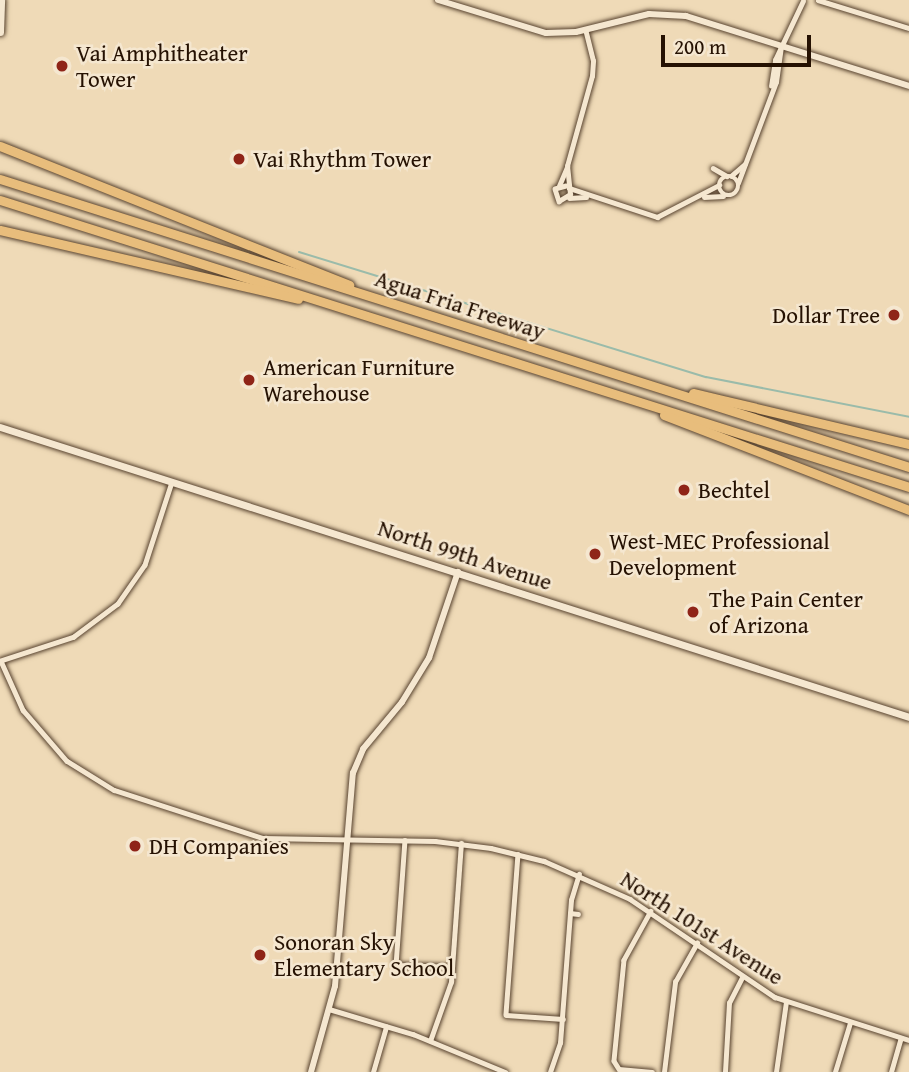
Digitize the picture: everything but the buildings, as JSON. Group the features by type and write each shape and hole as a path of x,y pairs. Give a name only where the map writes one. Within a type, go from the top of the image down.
{"highway":[{"path":"0,146 389,302"},
{"name":"Agua Fria Freeway","path":"0,180 909,467"},
{"name":"Agua Fria Freeway","path":"0,200 909,487"},
{"path":"0,230 384,321"},
{"path":"624,376 909,444"},
{"path":"618,394 909,510"}],"main road":[{"path":"0,32 1,0"},
{"name":"North 99th Avenue","path":"0,428 4,434 172,482 909,717"}],"street":[{"path":"438,0 538,31 585,30 638,15 668,14 909,86"},
{"path":"703,197 735,194 771,86 769,81 781,46 805,0"},
{"path":"818,0 909,28"},
{"path":"585,30 593,67 556,198 586,197"},
{"path":"559,186 586,197 657,217 703,197 746,164"},
{"path":"567,166 568,198"},
{"path":"726,196 713,168 738,183"},
{"path":"1,661 74,637 118,604 145,565 172,482"},
{"path":"311,1072 329,1009 338,962 350,787 359,757 429,658 458,572"},
{"name":"North 101st Avenue","path":"1,661 16,697 39,732 67,761 98,782 263,838 461,843 518,854 579,874 651,911 742,977 786,1002 909,1040"},
{"path":"405,840 396,965 452,967"},
{"path":"430,1041 448,994 461,843"},
{"path":"518,854 506,1015 563,1019"},
{"path":"550,1072 563,1019 570,913 579,874"},
{"path":"651,911 622,967 617,1068 652,1072"},
{"path":"570,913 578,914"},
{"path":"665,1071 675,982 698,943"},
{"path":"725,1072 729,1003 742,977"},
{"path":"776,1072 786,1002"},
{"path":"329,1009 430,1041 505,1072"},
{"path":"835,1072 850,1023"},
{"path":"373,1072 386,1027"},
{"path":"891,1072 901,1038"},
{"path":"481,1072 487,1065"}],"waterway":[{"path":"299,252 706,377 909,417"}],"place":[{"name":"Vai Amphitheater Tower","path":"62,66"},
{"name":"Vai Rhythm Tower","path":"239,159"},
{"name":"Dollar Tree","path":"894,315"},
{"name":"American Furniture Warehouse","path":"249,380"},
{"name":"Bechtel","path":"684,490"},
{"name":"West-MEC Professional Development","path":"595,554"},
{"name":"The Pain Center of Arizona","path":"693,612"},
{"name":"DH Companies","path":"135,846"},
{"name":"Sonoran Sky Elementary School","path":"260,955"}]}
